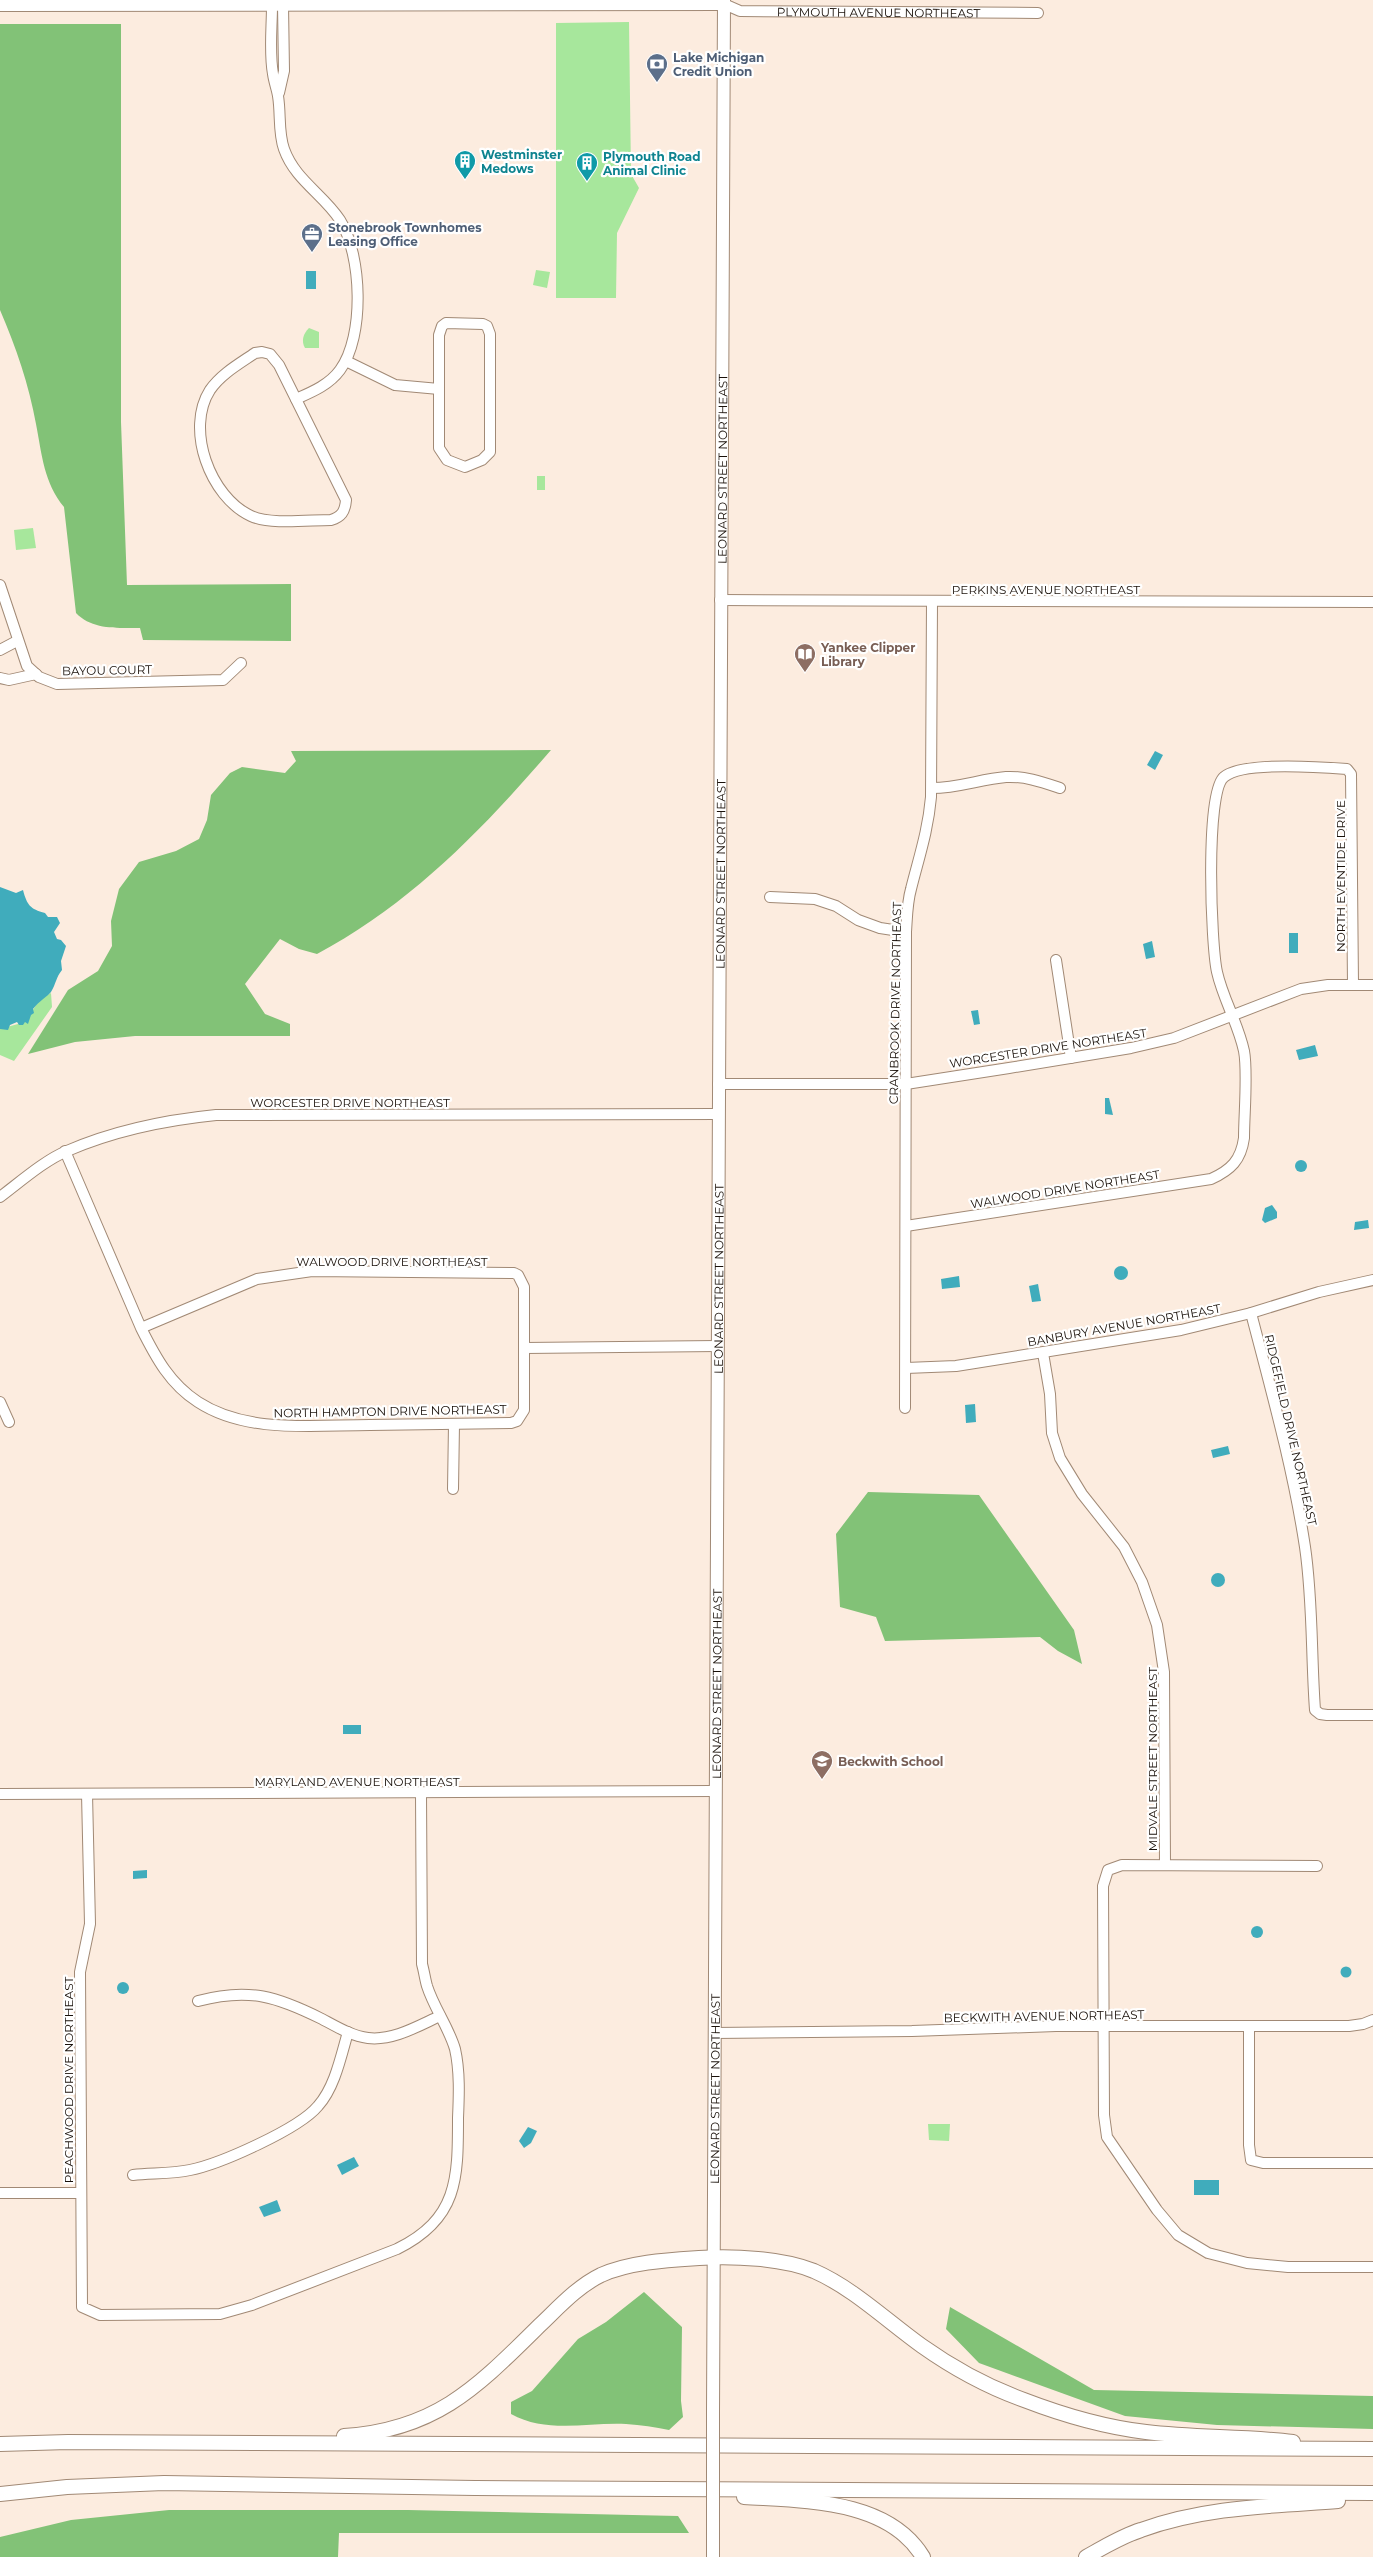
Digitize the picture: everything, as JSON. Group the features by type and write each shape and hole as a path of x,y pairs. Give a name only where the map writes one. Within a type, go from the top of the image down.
{"highway":[{"path":"236,2443 362,2434 399,2427 424,2418 475,2388 566,2301 590,2281 609,2272 636,2266 714,2258 785,2262 816,2272 846,2290 949,2364 1003,2392 1066,2415 1145,2432 1290,2441 1342,2449"},
{"path":"0,2436 68,2442"},
{"path":"0,2444 68,2442 1373,2449"},
{"path":"0,2494 83,2486 164,2483 1373,2493"},
{"path":"641,2488 843,2506 876,2515 888,2522 903,2533 923,2557"},
{"path":"1086,2557 1140,2530 1173,2520 1223,2510 1373,2498"}],"main road":[{"name":"PLYMOUTH AVENUE NORTHEAST","path":"0,5 278,6 724,2"},
{"name":"LEONARD STREET NORTHEAST","path":"713,2557 724,2"}],"street":[{"name":"PLYMOUTH AVENUE NORTHEAST","path":"724,2 740,11 1038,13"},
{"path":"278,6 272,73 278,96 280,128 288,158 296,174 332,209 341,222 353,250 358,281 353,336 346,361 326,384 296,399"},
{"path":"452,322 478,323 487,326 490,334 490,448 486,458 465,467 443,457 439,448 439,390 439,335 442,326 452,322"},
{"path":"255,353 270,354 276,358 296,399 346,500 343,513 331,520 280,520 252,516 234,506 217,483 205,458 201,417 209,391 226,373 255,353"},
{"path":"346,361 395,385 439,390"},
{"path":"0,585 17,641 27,666 36,674"},
{"name":"PERKINS AVENUE NORTHEAST","path":"720,600 1373,602"},
{"name":"CRANBROOK DRIVE NORTHEAST","path":"905,1408 906,932 911,888 929,821 932,788 932,601"},
{"path":"0,650 17,641"},
{"name":"BAYOU COURT","path":"36,674 57,684 223,680 241,663"},
{"path":"0,678 9,680 36,674"},
{"name":"NORTH EVENTIDE DRIVE","path":"1232,1016 1216,970 1212,926 1212,821 1214,802 1222,778 1234,770 1253,767 1347,769 1353,780 1353,985"},
{"path":"932,788 963,786 1010,777 1026,778 1060,788"},
{"path":"770,897 817,900 836,906 858,920 880,928 906,932"},
{"path":"1056,960 1071,1058"},
{"name":"WORCESTER DRIVE NORTHEAST","path":"718,1084 906,1084 1150,1044 1185,1034 1301,989 1320,986 1373,985"},
{"name":"WALWOOD DRIVE NORTHEAST","path":"906,1226 1211,1179 1226,1172 1240,1155 1244,1138 1244,1053 1237,1026 1232,1016"},
{"name":"WORCESTER DRIVE NORTHEAST","path":"0,1197 66,1151 140,1128 184,1118 216,1115 718,1114"},
{"name":"NORTH HAMPTON DRIVE NORTHEAST","path":"66,1151 141,1328 162,1369 174,1384 211,1410 240,1419 278,1425 454,1424 517,1421 524,1410 525,1348"},
{"name":"WALWOOD DRIVE NORTHEAST","path":"141,1328 250,1281 277,1275 312,1271 514,1273 518,1275 524,1287 525,1348"},
{"name":"BANBURY AVENUE NORTHEAST","path":"906,1368 956,1366 1181,1330 1251,1313 1319,1292 1373,1280"},
{"name":"RIDGEFIELD DRIVE NORTHEAST","path":"1251,1313 1291,1472 1305,1546 1312,1618 1315,1710 1320,1714 1373,1715"},
{"path":"525,1348 718,1346"},
{"name":"MIDVALE STREET NORTHEAST","path":"1043,1352 1050,1394 1052,1433 1060,1458 1082,1494 1124,1546 1142,1582 1157,1625 1164,1672 1166,1865"},
{"path":"0,1402 8,1422"},
{"path":"453,1489 454,1424"},
{"name":"MARYLAND AVENUE NORTHEAST","path":"0,1794 421,1794 715,1791"},
{"name":"PEACHWOOD DRIVE NORTHEAST","path":"87,1794 90,1924 80,1972 82,2307 100,2315 220,2314 252,2305 419,2238 437,2221 449,2199 457,2173 457,2068 455,2049 440,2016"},
{"path":"198,2001 241,1995 267,1996 288,2002 348,2032 368,2038 386,2038 440,2016 427,1987 422,1964 421,1794"},
{"path":"1318,1866 1166,1865 1122,1866 1108,1870 1103,1886 1104,2115 1107,2137 1157,2210 1178,2236 1208,2253 1247,2264 1288,2267 1373,2267"},
{"name":"BECKWITH AVENUE NORTHEAST","path":"714,2033 912,2032 1104,2026 1349,2026 1364,2024 1373,2020"},
{"path":"1249,2027 1249,2144 1251,2160 1263,2163 1373,2163"},
{"path":"133,2175 191,2170 295,2126 319,2106 333,2079 348,2032"},
{"path":"0,2193 81,2193"}],"green space":[{"path":"629,22 631,174 639,188 617,233 616,298 556,298 556,23"},
{"path":"0,24 121,24 121,422 127,585 291,584 291,641 143,640 140,628 114,628 97,625 82,619 76,613 64,507 57,498 48,478 26,381 17,352 0,310"},
{"path":"536,270 550,272 547,288 533,285"},
{"path":"309,328 319,332 319,348 305,348 303,338"},
{"path":"537,476 545,476 545,490 537,490"},
{"path":"33,528 36,548 16,550 14,530"},
{"path":"551,750 499,809 471,837 414,889 384,912 317,954 299,949 280,939 245,984 265,1014 290,1024 290,1036 135,1036 75,1042 28,1054 68,990 98,971 112,946 111,921 119,889 139,862 176,851 199,839 207,820 211,795 230,773 242,767 285,773 296,761 291,751"},
{"path":"51,993 52,1007 14,1061 0,1055 0,1029 25,1022 40,999"},
{"path":"868,1492 979,1495 1074,1630 1082,1664 1058,1651 1040,1637 885,1641 876,1617 840,1607 836,1534"},
{"path":"928,2124 950,2124 949,2141 929,2140"},
{"path":"644,2292 682,2327 681,2401 683,2417 669,2430 626,2424 568,2426 539,2424 511,2414 511,2402 532,2391 578,2339 606,2322"},
{"path":"950,2307 1094,2390 1373,2396 1373,2429 1217,2425 1125,2416 979,2363 946,2329"},
{"path":"169,2510 408,2510 678,2516 689,2533 339,2533 338,2557 0,2557 0,2537 71,2520"}],"water":[{"path":"306,271 316,271 316,289 306,289"},
{"path":"1155,751 1163,755 1155,770 1147,765"},
{"path":"0,887 16,893 23,890 28,903 33,908 45,913 48,917 57,917 60,923 54,932 57,939 61,940 66,946 61,961 62,970 51,992 33,1009 34,1013 31,1015 28,1024 25,1022 23,1025 19,1025 17,1022 10,1025 8,1030 0,1029"},
{"path":"1289,933 1298,933 1298,953 1289,953"},
{"path":"1152,941 1155,957 1146,959 1143,944"},
{"path":"978,1010 980,1024 974,1025 971,1011"},
{"path":"1315,1045 1318,1056 1299,1060 1296,1050"},
{"path":"1105,1098 1109,1098 1113,1115 1105,1114"},
{"path":"1299,1160 1303,1160 1307,1166 1303,1172 1299,1172 1295,1168 1295,1164"},
{"path":"1272,1205 1277,1212 1277,1218 1265,1223 1262,1220 1265,1208"},
{"path":"1368,1220 1369,1228 1354,1230 1355,1222"},
{"path":"1121,1266 1126,1268 1128,1273 1126,1278 1121,1280 1116,1278 1114,1273 1116,1268"},
{"path":"959,1276 960,1287 942,1289 941,1279"},
{"path":"1038,1284 1041,1301 1032,1302 1029,1286"},
{"path":"975,1404 976,1422 966,1423 965,1405"},
{"path":"1228,1446 1230,1454 1213,1458 1211,1450"},
{"path":"1218,1573 1223,1575 1225,1580 1223,1585 1218,1587 1213,1585 1211,1580 1213,1575"},
{"path":"343,1725 361,1725 361,1734 343,1734"},
{"path":"147,1870 147,1878 133,1879 133,1871"},
{"path":"1255,1926 1259,1926 1263,1932 1259,1938 1255,1938 1251,1934 1251,1930"},
{"path":"1346,1966 1352,1972 1346,1978 1340,1972"},
{"path":"123,1982 129,1988 123,1994 117,1988"},
{"path":"528,2127 537,2131 531,2143 524,2148 519,2141"},
{"path":"354,2157 359,2166 342,2175 337,2165"},
{"path":"1194,2180 1219,2180 1219,2195 1194,2195"},
{"path":"277,2200 281,2211 264,2217 259,2207"}],"place":[{"name":"Lake Michigan Credit Union","path":"657,83"},
{"name":"Westminster Medows","path":"465,180"},
{"name":"Plymouth Road Animal Clinic","path":"587,182"},
{"name":"Stonebrook Townhomes Leasing Office","path":"312,253"},
{"name":"Yankee Clipper Library","path":"805,673"},
{"name":"Beckwith School","path":"822,1780"}]}
